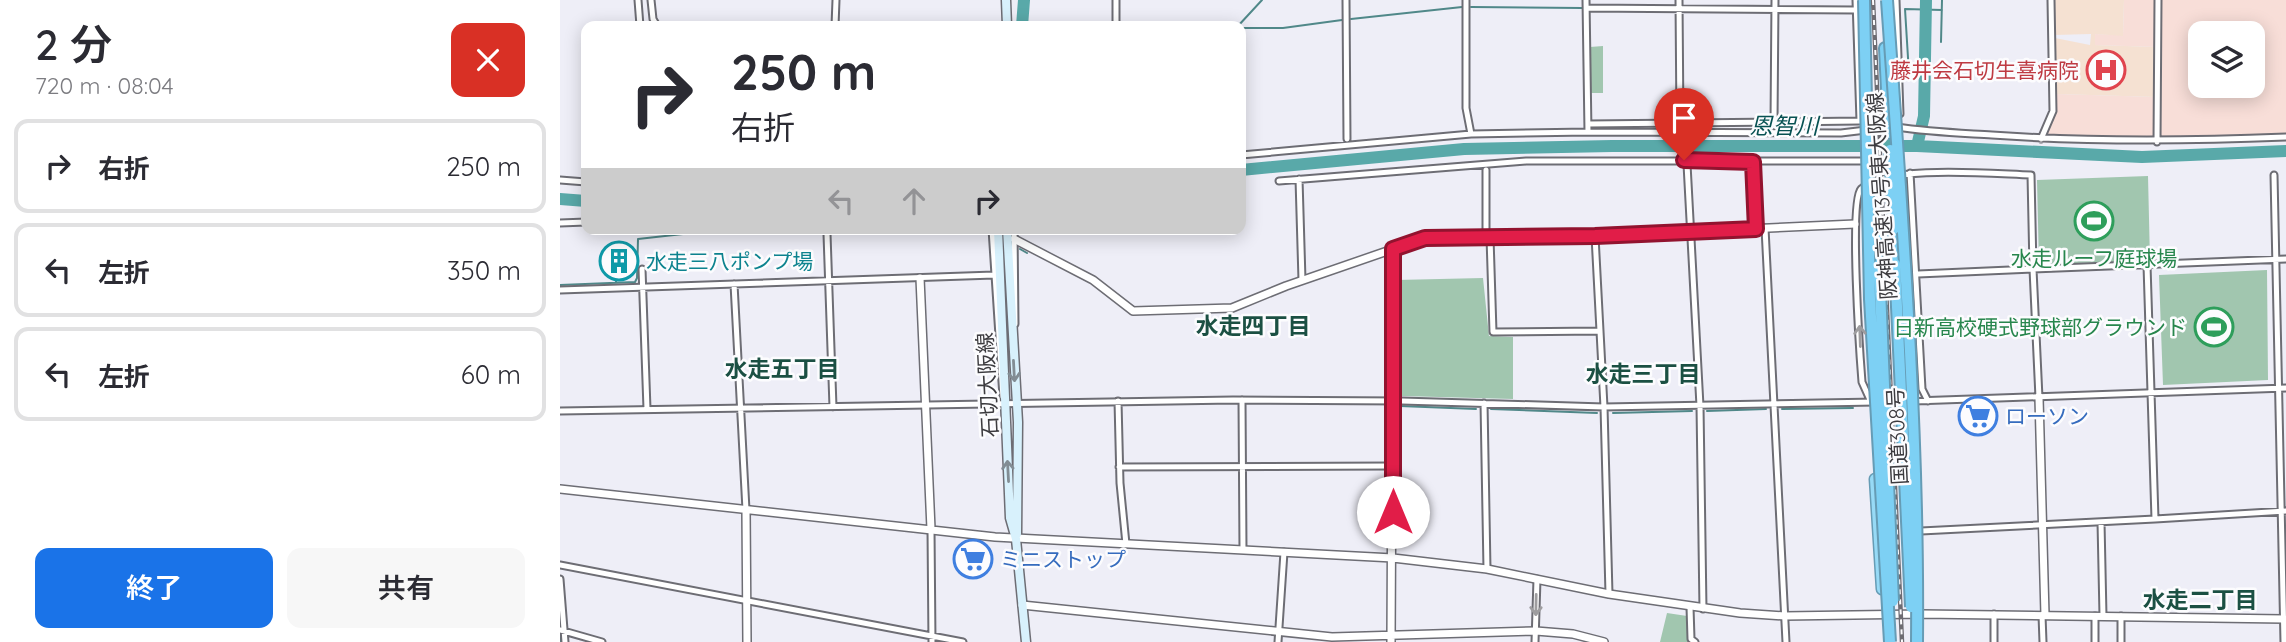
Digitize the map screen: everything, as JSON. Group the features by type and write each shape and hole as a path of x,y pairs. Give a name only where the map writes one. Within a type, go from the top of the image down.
{"highway":[{"path":"1864,0 1866,132"},
{"name":"阪神高速13号東大阪線","path":"1864,0 1870,299 1891,642"},
{"path":"1890,1 1899,229 1895,264 1917,642"},
{"name":"阪神高速13号東大阪線","path":"1890,1 1907,297 1916,521 1917,642"},
{"path":"1866,147 1873,164 1871,230 1879,265 1891,642"},
{"name":"国道308号","path":"1899,229 1917,379 1914,401 1921,531 1922,614 1917,642"},
{"name":"国道308号","path":"1871,230 1871,402 1885,615 1891,642"}],"main road":[{"path":"1006,0 1007,21"},
{"name":"石切大阪線","path":"998,235 1010,518 1016,538 1026,642"},
{"name":"石切大阪線","path":"1007,235 1020,517 1016,538"}],"street":[{"path":"638,0 639,21"},
{"path":"651,0 654,21"},
{"path":"835,21 836,0"},
{"path":"1116,0 1116,21"},
{"path":"1346,0 1347,139"},
{"path":"1466,0 1466,108 1471,134"},
{"path":"1586,0 1588,132"},
{"path":"1679,0 1680,124"},
{"path":"1774,122 1775,0"},
{"path":"1588,124 1860,121 1856,0"},
{"path":"2040,139 2053,111 2051,0"},
{"path":"2157,142 2158,0"},
{"path":"1890,1 1900,114"},
{"path":"1586,8 1856,10"},
{"path":"1894,131 2157,142 2286,137"},
{"path":"1246,155 1471,134 1866,132"},
{"path":"1279,181 1527,161 1867,161"},
{"path":"1753,162 1756,229"},
{"path":"1687,164 1700,406 1703,609"},
{"path":"1486,170 1493,332 1600,331"},
{"path":"1910,173 1917,274 1917,379 1928,401"},
{"path":"1871,402 1861,377 1855,224 1856,197 1862,188 1910,173 2031,175 2043,525 2043,642"},
{"path":"2274,175 2284,511 2284,642"},
{"path":"1299,179 1302,280"},
{"path":"560,180 581,182"},
{"path":"560,223 581,222"},
{"path":"1014,239 1093,281 1131,311 1232,308 1302,280 1425,238 1595,236 1855,224"},
{"path":"1765,228 1786,642"},
{"path":"827,235 833,407"},
{"path":"992,235 1000,390 1005,403"},
{"path":"1012,345 1017,316 1014,235"},
{"path":"1595,236 1604,407 1609,594"},
{"path":"1391,638 1393,249"},
{"path":"1917,274 2286,260"},
{"path":"2147,265 2155,519"},
{"path":"642,269 647,409"},
{"path":"560,290 994,275"},
{"path":"920,278 927,404 932,639"},
{"path":"734,284 746,510 747,642"},
{"path":"560,411 1242,400 1604,407 1700,406 2039,398 2286,388"},
{"path":"1242,400 1243,549"},
{"path":"1118,401 1119,467 1126,544"},
{"path":"1484,403 1487,569"},
{"path":"1119,467 1392,466"},
{"path":"560,489 1016,538 1393,558 1487,569 1609,594 1703,609 1785,616 1994,614 2285,619"},
{"path":"1921,531 2284,511"},
{"path":"2095,642 2099,616 2101,522"},
{"path":"1278,642 1284,552"},
{"path":"560,565 746,599 932,639 963,642"},
{"path":"560,579 562,631 565,642"},
{"path":"1535,642 1537,579"},
{"path":"1022,605 1332,637 1391,638 1536,631 1573,634 1604,642"},
{"path":"1690,607 1691,639 1695,642"},
{"path":"1994,614 1994,642"},
{"path":"2120,616 2120,642"},
{"path":"562,631 602,642"}],"shaded area":[{"name":"藤井会石切生喜病院","path":"2054,0 2124,0 2123,36 2095,34 2095,45 2156,47 2156,97 2057,94 2055,38 2090,45 2091,34 2054,35"},
{"path":"2124,0 2156,0 2156,47 2095,45 2094,34 2123,35"},
{"path":"2159,0 2286,0 2286,137 2041,139 2057,94 2156,97"}],"green space":[{"path":"1603,46 1603,93 1590,93 1590,47"},
{"name":"水走ルーフ庭球場","path":"2148,176 2150,261 2039,264 2037,180"},
{"name":"日新高校硬式野球部グラウンド","path":"2267,270 2268,380 2163,385 2159,275"},
{"path":"1483,278 1489,336 1513,337 1513,399 1402,396 1397,391 1396,280"},
{"path":"1667,613 1687,616 1689,642 1660,642"}],"waterway":[{"path":"1022,21 1024,0"},
{"path":"1243,21 1262,0"},
{"path":"1917,146 1924,116 1926,0"},
{"path":"1941,42 1942,0"},
{"path":"1351,19 1462,7"},
{"path":"1471,7 1582,8"},
{"path":"1909,74 1905,9 1942,10"},
{"path":"1246,28 1283,28 1342,20"},
{"name":"恩智川","path":"1246,170 1464,149 1612,146 1917,146 2142,157 2286,151"},
{"name":"恩智川","path":"560,199 581,201"},
{"path":"560,285 635,282 638,239 674,235"},
{"path":"1020,249 1027,253"},
{"path":"616,282 618,254"},
{"path":"1400,406 1476,409"},
{"path":"1782,409 1853,408"},
{"path":"1491,409 1597,413"},
{"path":"1707,411 1766,409"},
{"path":"1613,413 1692,411"},
{"path":"560,637 560,642"}],"tunnel":[{"path":"1864,115 1889,114"}],"railway":[{"path":"1873,0 1902,642"}],"place":[{"name":"藤井会石切生喜病院","path":"2106,70"},
{"name":"水走ルーフ庭球場","path":"2094,221"},
{"name":"水走三八ポンプ場","path":"619,261"},
{"name":"日新高校硬式野球部グラウンド","path":"2214,327"},
{"name":"ローソン","path":"1978,416"},
{"name":"ミニストップ","path":"973,559"}],"district":[{"name":"水走四丁目","path":"1253,325"},
{"name":"水走五丁目","path":"782,368"},
{"name":"水走三丁目","path":"1643,373"},
{"name":"水走二丁目","path":"2200,599"}],"route":[{"path":"1393,512 1393,249 1425,238 1595,236 1756,229 1753,162 1684,160"}]}
